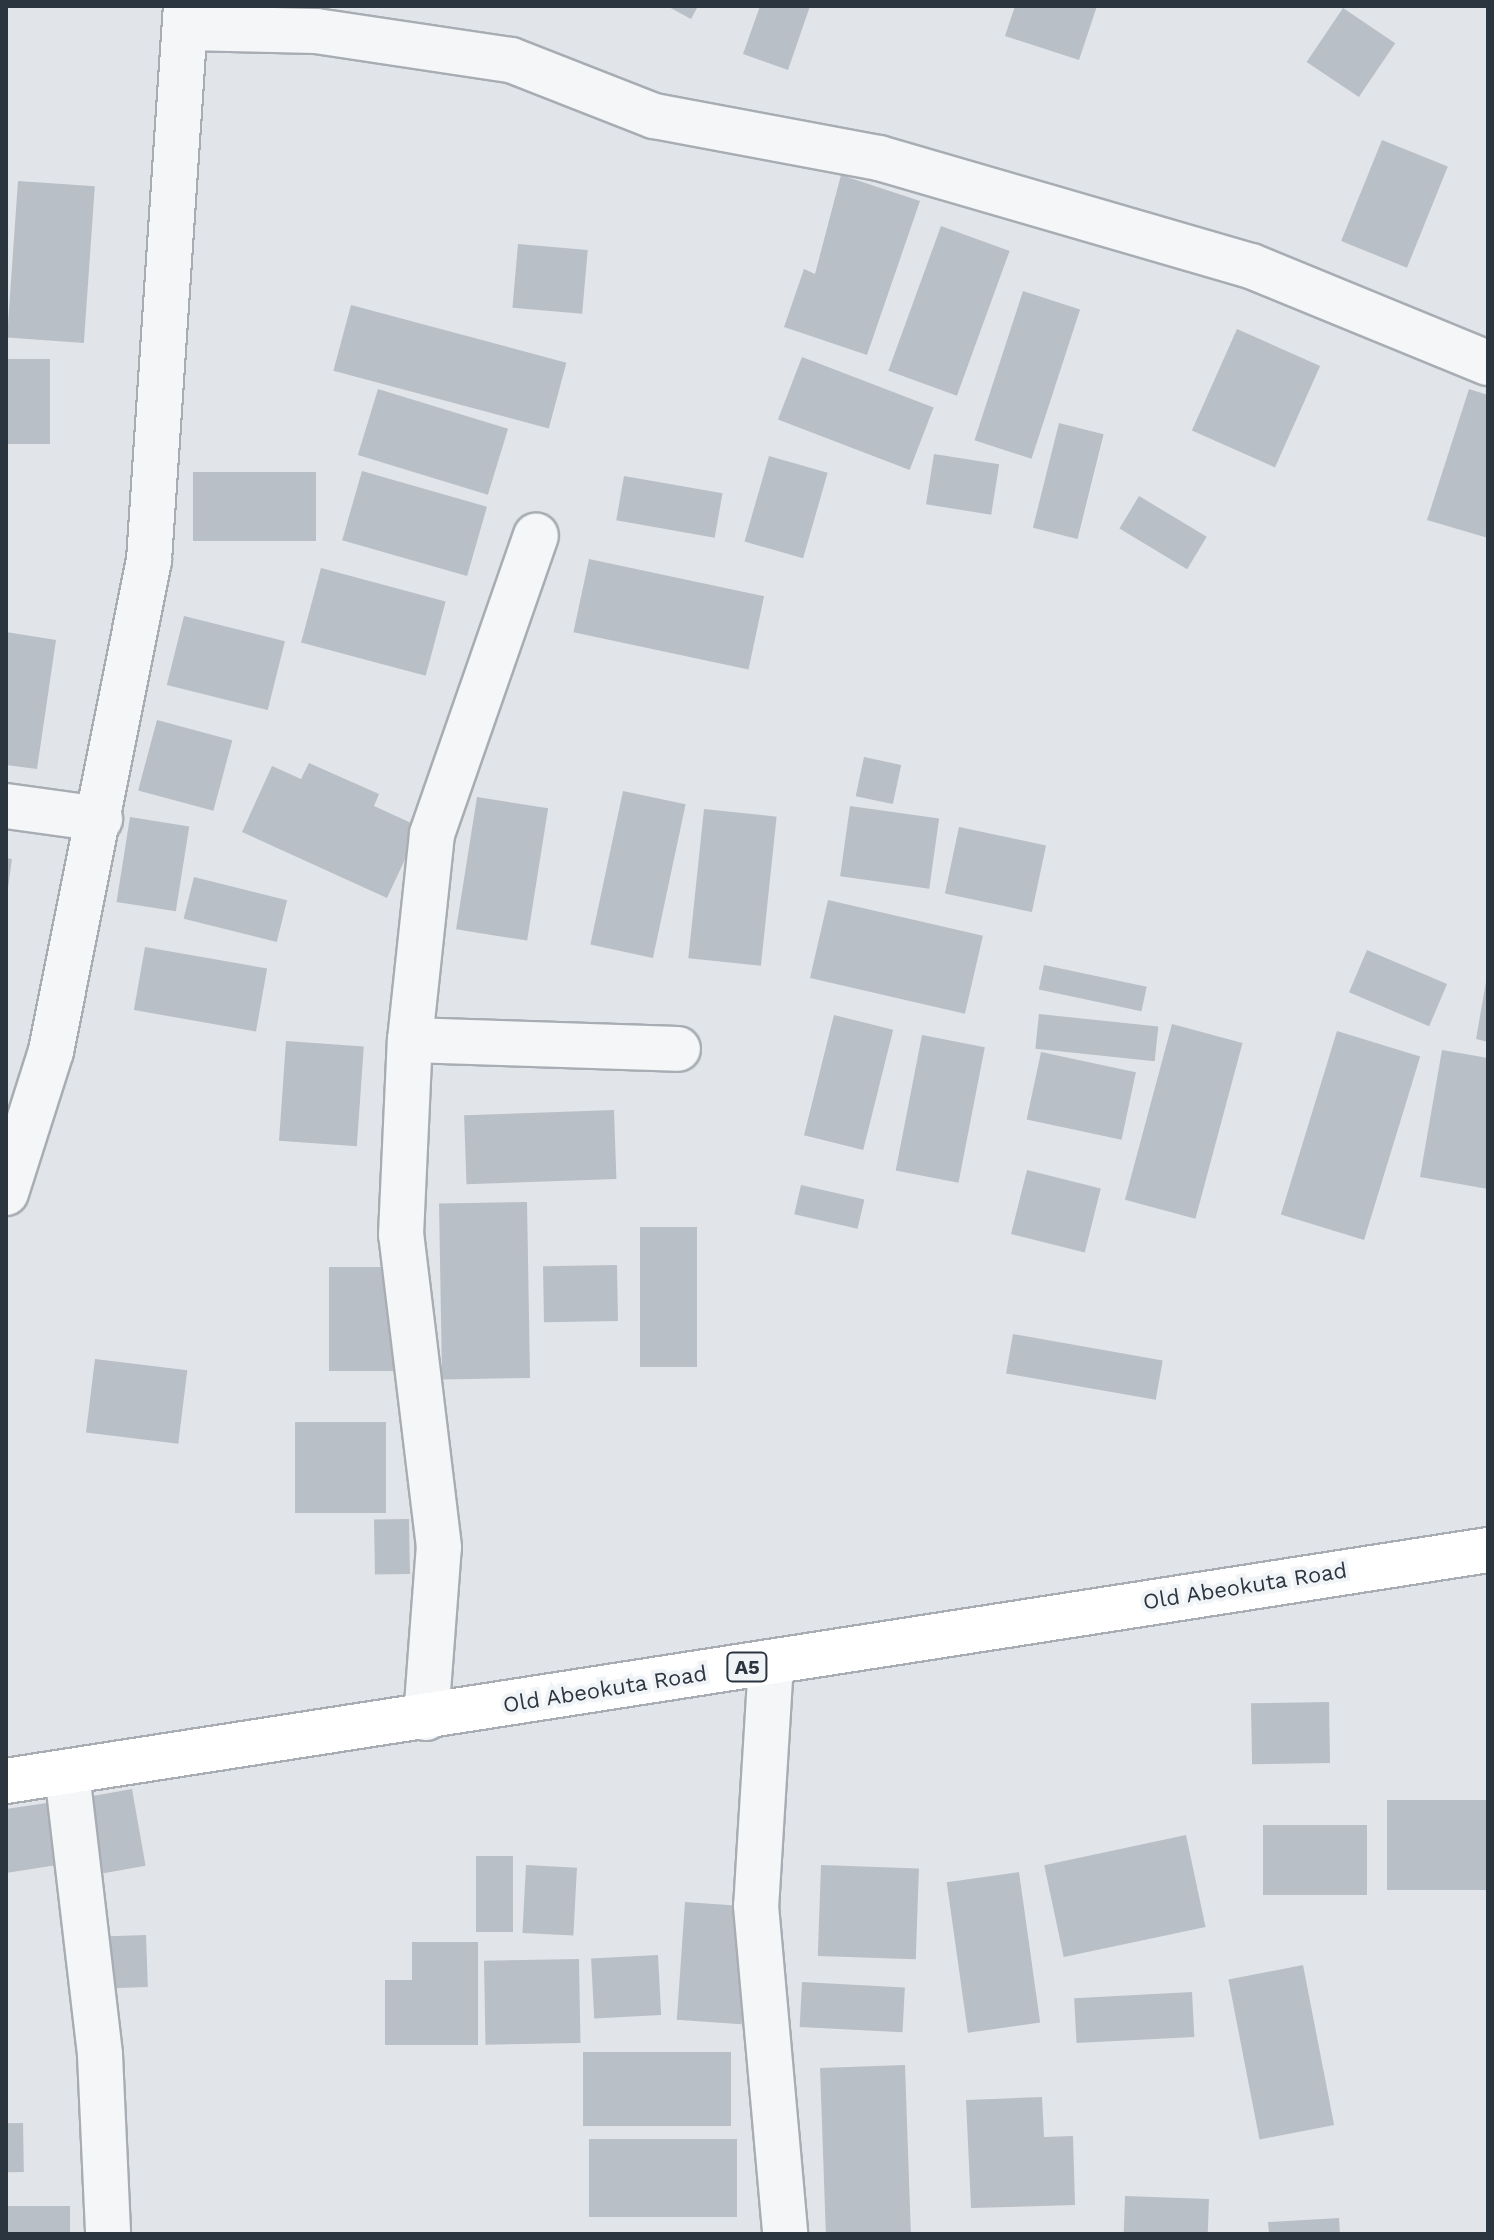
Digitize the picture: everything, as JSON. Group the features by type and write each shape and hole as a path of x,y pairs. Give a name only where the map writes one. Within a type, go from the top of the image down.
{"highway":[{"name":"Old Abeokuta Road","path":"6,1781 426,1718 1488,1550"}],"street":[{"path":"6,1193 51,1051 100,819 149,560 187,17 316,31 511,60 654,116 879,158 1251,266 1488,363"},
{"path":"426,1718 439,1547 401,1235 410,1040 432,834 536,536"},
{"path":"6,806 100,819"},
{"path":"410,1040 678,1049"},
{"path":"771,1663 756,1906 785,2234"},
{"path":"67,1773 100,2055 108,2234"}],"building":[{"path":"667,6 698,6 691,19"},
{"path":"760,6 810,6 788,70 743,54"},
{"path":"1015,6 1097,6 1079,60 1005,36"},
{"path":"1343,8 1395,43 1359,97 1307,62"},
{"path":"1382,140 1448,167 1407,268 1341,241"},
{"path":"841,175 920,201 867,355 784,327 804,269 815,274"},
{"path":"18,181 95,186 84,343 7,338"},
{"path":"941,226 1010,251 957,396 888,371"},
{"path":"518,244 588,250 582,314 512,308"},
{"path":"1023,291 1080,310 1032,459 974,440"},
{"path":"351,305 566,363 549,428 333,371"},
{"path":"1237,329 1320,366 1275,467 1192,430"},
{"path":"802,357 934,408 910,470 778,420"},
{"path":"6,359 50,359 50,444 6,444"},
{"path":"378,389 508,429 488,495 358,455"},
{"path":"1469,389 1488,395 1488,538 1427,520"},
{"path":"1059,423 1104,434 1078,539 1033,528"},
{"path":"934,454 999,464 991,515 926,504"},
{"path":"769,456 828,473 803,558 744,542"},
{"path":"362,471 487,507 467,576 342,540"},
{"path":"193,472 316,472 316,541 193,541"},
{"path":"624,476 722,493 715,538 616,520"},
{"path":"1139,496 1207,537 1187,569 1119,529"},
{"path":"589,559 764,596 748,670 573,632"},
{"path":"321,568 446,601 426,676 301,642"},
{"path":"184,616 285,641 268,710 167,685"},
{"path":"6,632 56,640 37,769 6,765"},
{"path":"157,720 232,740 213,811 138,791"},
{"path":"864,757 901,765 893,804 856,796"},
{"path":"309,763 379,794 374,806 420,827 387,898 242,832 272,766 301,779"},
{"path":"623,791 686,804 653,958 590,945"},
{"path":"477,797 548,808 527,941 456,929"},
{"path":"850,806 939,819 929,889 840,876"},
{"path":"704,809 777,817 761,966 688,958"},
{"path":"130,817 189,826 176,911 117,902"},
{"path":"959,827 1046,846 1032,912 945,894"},
{"path":"6,858 12,859 8,888 6,888"},
{"path":"194,877 287,900 277,942 184,919"},
{"path":"828,900 983,936 965,1014 810,978"},
{"path":"145,947 267,969 256,1032 134,1010"},
{"path":"1367,950 1447,984 1429,1026 1349,992"},
{"path":"1044,965 1147,987 1142,1011 1039,989"},
{"path":"1488,982 1488,1042 1476,1039"},
{"path":"1039,1014 1158,1027 1155,1061 1035,1049"},
{"path":"834,1015 893,1030 863,1150 804,1135"},
{"path":"1172,1024 1243,1043 1195,1219 1125,1200"},
{"path":"1337,1031 1420,1056 1364,1240 1281,1215"},
{"path":"922,1035 985,1047 958,1183 896,1170"},
{"path":"286,1041 364,1046 357,1146 279,1141"},
{"path":"1442,1050 1488,1058 1488,1189 1420,1177"},
{"path":"1041,1052 1136,1072 1122,1140 1027,1119"},
{"path":"614,1110 616,1179 466,1184 464,1115"},
{"path":"1027,1170 1101,1188 1085,1252 1011,1234"},
{"path":"801,1185 864,1200 858,1229 794,1214"},
{"path":"527,1202 530,1378 442,1380 439,1204"},
{"path":"640,1227 697,1227 697,1367 640,1367"},
{"path":"617,1265 618,1321 544,1322 543,1266"},
{"path":"329,1267 399,1267 399,1371 329,1371"},
{"path":"1013,1334 1163,1360 1156,1400 1006,1373"},
{"path":"95,1359 187,1370 178,1444 86,1432"},
{"path":"295,1422 386,1422 386,1513 295,1513"},
{"path":"409,1519 410,1574 375,1575 374,1520"},
{"path":"1329,1702 1330,1763 1252,1764 1251,1703"},
{"path":"132,1789 146,1866 96,1874 83,1798"},
{"path":"67,1800 76,1862 6,1873 6,1809"},
{"path":"1387,1800 1488,1800 1488,1890 1387,1890"},
{"path":"1263,1825 1367,1825 1367,1895 1263,1895"},
{"path":"1186,1835 1206,1927 1064,1957 1044,1865"},
{"path":"476,1856 513,1856 513,1932 476,1932"},
{"path":"526,1865 577,1868 573,1936 522,1933"},
{"path":"821,1865 919,1868 916,1959 818,1956"},
{"path":"1019,1872 1040,2023 968,2033 947,1882"},
{"path":"685,1902 750,1907 742,2024 677,2020"},
{"path":"146,1935 148,1987 111,1988 109,1936"},
{"path":"412,1942 478,1942 478,2045 385,2045 385,1980 412,1980"},
{"path":"658,1955 661,2015 594,2018 591,1959"},
{"path":"579,1959 580,2043 485,2045 484,1961"},
{"path":"1303,1965 1334,2125 1259,2140 1228,1980"},
{"path":"802,1982 905,1987 903,2032 800,2027"},
{"path":"1192,1992 1194,2037 1077,2043 1074,1998"},
{"path":"583,2052 731,2052 731,2126 583,2126"},
{"path":"905,2065 911,2234 826,2234 820,2068"},
{"path":"1042,2097 1044,2137 1073,2136 1075,2205 971,2208 966,2100"},
{"path":"6,2123 23,2123 24,2172 7,2172"},
{"path":"589,2139 737,2139 737,2217 589,2217"},
{"path":"1125,2196 1209,2199 1208,2234 1124,2234"},
{"path":"6,2206 70,2206 70,2234 6,2234"},
{"path":"1339,2218 1340,2234 1269,2234 1268,2222"}]}
